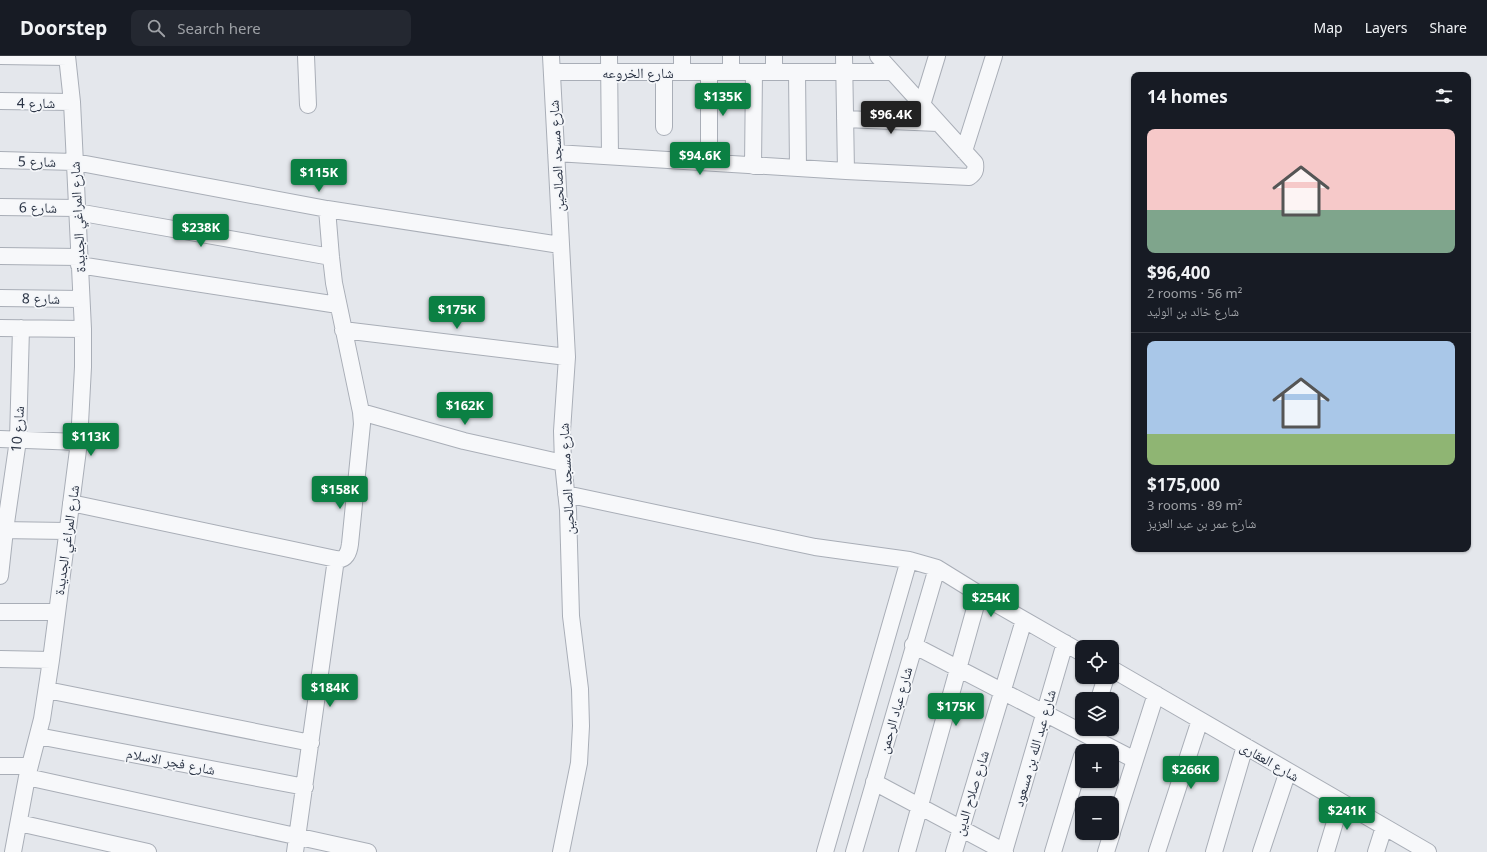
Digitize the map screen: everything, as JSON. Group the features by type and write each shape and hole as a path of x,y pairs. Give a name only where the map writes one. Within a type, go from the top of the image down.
{"street":[{"path":"0,56 67,57"},
{"path":"306,56 308,105"},
{"name":"شارع مسجد الصالحين","path":"551,56 567,357 562,431 563,463 568,510 571,616 580,689 582,726 579,763 561,852"},
{"path":"609,56 610,156"},
{"path":"682,56 682,72"},
{"path":"731,56 731,72"},
{"path":"774,56 774,72"},
{"path":"844,56 846,171"},
{"path":"922,105 937,56"},
{"path":"964,151 994,56"},
{"name":"شارع المراغي الجديدة","path":"13,852 47,690 79,442 83,367 83,329 72,102 67,57"},
{"path":"556,153 846,171 969,177 974,174 976,169 974,163 884,61"},
{"name":"شارع الخروعه","path":"552,72 844,72 884,61"},
{"path":"664,72 664,127"},
{"path":"709,72 709,162"},
{"path":"753,166 754,72"},
{"path":"797,72 798,168"},
{"name":"شارع 4","path":"0,101 72,102"},
{"path":"845,120 938,123"},
{"name":"شارع 5","path":"0,160 75,162 327,209 560,245"},
{"name":"شارع 6","path":"0,206 77,210 331,257"},
{"path":"71,503 340,560 344,558 349,550 362,432 361,412 338,305 331,257 327,209"},
{"path":"0,256 79,261 338,305"},
{"name":"شارع 8","path":"0,298 81,299"},
{"path":"0,328 83,329"},
{"name":"شارع 10","path":"0,576 2,530 18,440 21,328"},
{"path":"343,330 567,357"},
{"path":"361,412 464,441 563,463"},
{"path":"0,440 79,442"},
{"path":"566,494 815,547 909,560 937,568 979,594 1075,648"},
{"path":"2,530 67,531"},
{"path":"297,845 336,559"},
{"path":"825,852 909,560"},
{"name":"شارع عباد الرحمن","path":"854,852 937,568"},
{"path":"907,852 979,594"},
{"path":"0,612 56,612"},
{"name":"شارع صلاح الدين","path":"954,852 1024,620"},
{"name":"شارع عبد الله بن مسعود","path":"1005,852 1065,643"},
{"path":"913,646 1044,713 1075,726"},
{"path":"0,659 51,660"},
{"name":"شارع العقارى","path":"1119,673 1428,852"},
{"path":"47,690 311,743"},
{"path":"1119,810 1156,694"},
{"path":"1157,852 1200,720"},
{"name":"شارع فجر الاسلام","path":"38,736 305,787"},
{"path":"1096,736 1135,760"},
{"path":"1214,852 1245,746"},
{"path":"0,766 29,772 297,845 368,852"},
{"path":"1261,852 1288,771"},
{"path":"1053,852 1075,779"},
{"path":"874,782 1005,852"},
{"path":"1326,852 1341,802"},
{"path":"19,823 148,852"},
{"path":"1376,852 1384,827"},
{"path":"1106,852 1110,840"}]}
